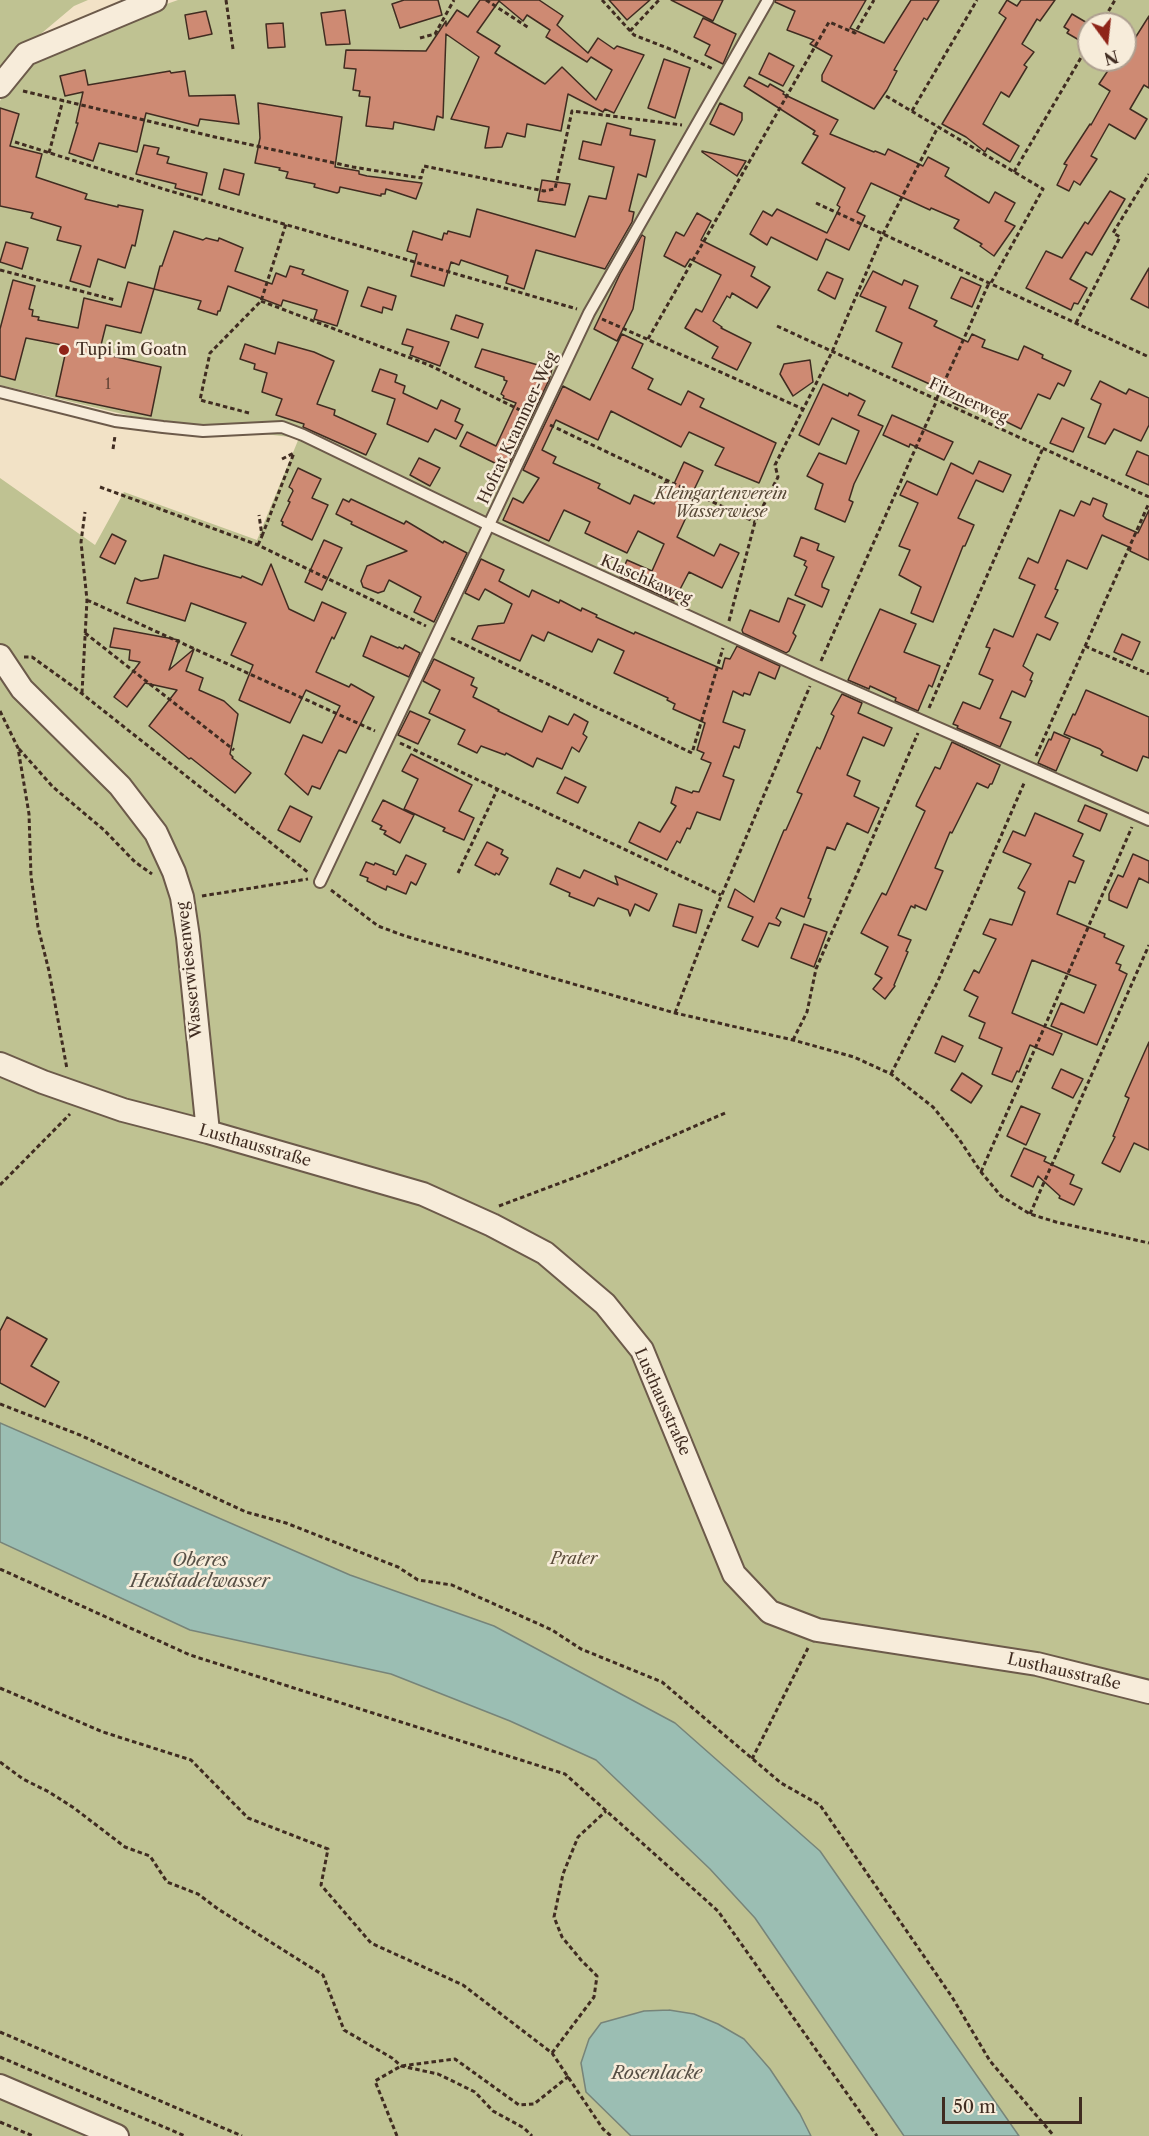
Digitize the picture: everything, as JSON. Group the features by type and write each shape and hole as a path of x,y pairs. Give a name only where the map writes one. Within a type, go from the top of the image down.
{"street":[{"path":"11,88 26,54 155,0"},
{"name":"Wasserwiesenweg","path":"1,658 22,689 120,786 156,833 174,872 182,897 188,937 208,1132"},
{"name":"Lusthausstraße","path":"0,1064 123,1110 423,1194 545,1253 605,1304 642,1350 734,1574 770,1612 817,1630 1037,1664 1149,1692"},
{"path":"0,2086 117,2136"}],"lane":[{"name":"Hofrat Krammer-Weg","path":"320,882 589,313 768,0"},
{"name":"Klaschkaweg","path":"0,392 120,422 203,431 282,427 726,633 1149,820"}],"path":[{"path":"226,0 233,49"},
{"path":"420,38 435,34 454,0"},
{"path":"486,0 529,28"},
{"path":"602,0 634,35 675,51 725,75"},
{"path":"630,31 659,0"},
{"path":"648,339 829,22 855,33 874,0"},
{"path":"912,111 977,0"},
{"path":"1014,172 1077,64"},
{"path":"11,88 215,137 353,167 421,178 424,166 544,191 555,189 572,111 695,127"},
{"path":"886,96 1043,189 990,283 936,399"},
{"path":"49,153 63,100"},
{"path":"100,487 258,545 692,753 755,522 778,477 775,465 832,352 883,234 938,127"},
{"path":"15,142 170,191 589,313 803,409"},
{"path":"1076,323 1120,237 1113,233 1149,174"},
{"path":"816,203 1149,357"},
{"path":"282,427 246,412 200,400 210,353 261,302 286,224"},
{"path":"0,270 115,300"},
{"path":"261,302 429,365 539,420 755,522"},
{"name":"Fitznerweg","path":"777,326 1149,497"},
{"path":"258,545 294,453"},
{"path":"891,1074 938,981 1030,768 1149,503"},
{"path":"82,694 87,600 81,542 85,512"},
{"path":"259,515 262,536"},
{"path":"87,600 388,737 721,895"},
{"path":"85,633 234,750"},
{"path":"1085,646 1149,674"},
{"path":"1,658 32,657 378,926 675,1012 854,1057 891,1074 933,1107 1001,1196 1030,1214 1149,1243"},
{"path":"0,711 18,748 29,814 31,876 38,927 79,1095 0,1185"},
{"path":"458,873 497,790"},
{"path":"981,1172 1138,815"},
{"path":"675,1012 704,938"},
{"path":"1030,1214 1149,945"},
{"path":"793,1040 807,1012 816,969"},
{"path":"472,1216 592,1171 725,1113"},
{"path":"0,1404 80,1435 246,1512 286,1523 331,1540 398,1567 418,1580 452,1585 552,1629 581,1649 662,1682 781,1783 820,1805 952,1996 990,2061 1054,2136"},
{"path":"0,1569 190,1654 565,1773 718,1911 877,2136"},
{"path":"752,1759 817,1630"},
{"path":"0,1688 103,1732 191,1760 248,1818 327,1849 321,1885 371,1943 463,1985 552,2053 603,2129 611,2136"},
{"path":"0,1762 23,1779 74,1808 124,1847 150,1856 167,1882 198,1894 322,1975 344,2030 392,2058 401,2066 438,2074 475,2092 493,2111 524,2128 532,2136"},
{"path":"552,2053 594,1997 597,1976 562,1937 554,1917 563,1874 578,1837 606,1811"},
{"path":"0,2032 242,2136"},
{"path":"0,2057 185,2136"},
{"path":"398,2136 375,2081 401,2066 455,2059 519,2105 534,2104 569,2076"},
{"path":"0,2122 33,2136"}],"green space":[{"path":"0,0 88,0 74,6 30,43 0,75"},
{"path":"178,0 1149,0 1149,2136 0,2136 0,478 95,545 124,492 257,540 299,438 152,421 0,385 0,101 22,65 133,16"}],"water":[{"name":"Oberes Heustadelwasser","path":"0,1423 350,1575 494,1626 675,1723 820,1851 1019,2136 904,2136 755,1918 710,1869 596,1760 510,1721 391,1674 190,1630 0,1542"},
{"name":"Rosenlacke","path":"669,2010 694,2014 744,2039 770,2069 800,2114 811,2136 631,2136 586,2092 581,2063 589,2039 601,2023 644,2011"}],"building":[{"path":"404,0 438,0 442,15 400,28 392,4"},
{"path":"480,0 539,0 563,16 557,25 588,53 598,38 614,49 617,46 644,55 614,113 605,109 603,112 568,94 561,131 527,124 525,137 507,133 502,147 485,148 489,127 451,119 479,57 446,34 443,118 437,116 434,130 394,122 393,129 366,126 370,97 359,96 360,91 353,90 356,69 344,68 346,50 426,51 446,21 446,26 457,10 468,17","holes":["499,1 523,21 527,15 550,30 546,37 587,62 591,57 612,70 596,100 562,67 545,84 495,53 500,46 477,32"]},
{"path":"609,0 650,0 627,20"},
{"path":"671,0 723,0 713,21"},
{"path":"775,0 866,0 850,28 884,43 911,0 939,0 927,20 924,18 894,70 897,71 887,90 874,109 822,81 822,75 832,56 810,44 814,40 787,30 795,11"},
{"path":"1007,0 1017,6 1021,0 1055,0 1040,21 1037,19 1022,44 1034,52 1024,65 1027,67 1009,97 1001,92 983,124 1019,146 1010,162 987,148 985,152 966,137 942,124 1006,18 999,13"},
{"path":"345,10 350,44 326,45 321,13"},
{"path":"206,11 212,34 189,39 185,15"},
{"path":"1072,14 1077,17 1077,39 1067,33 1069,30 1064,27"},
{"path":"1149,16 1149,88 1144,85 1130,109 1147,119 1135,139 1109,124 1091,156 1097,159 1080,185 1074,181 1069,191 1057,185 1067,165 1064,164 1091,125 1110,91 1099,84 1107,72 1137,72 1137,35"},
{"path":"703,18 736,34 723,64 705,55 710,45 694,37"},
{"path":"283,23 285,47 268,48 266,24"},
{"path":"769,53 794,66 783,86 759,74"},
{"path":"664,59 690,68 675,118 648,108"},
{"path":"85,70 88,85 170,71 171,73 185,71 189,96 235,95 239,124 200,119 198,126 146,113 137,152 99,143 93,161 69,153 78,123 76,123 83,92 65,96 60,76"},
{"path":"749,77 768,87 770,84 784,92 783,94 838,120 830,134 885,155 888,149 923,166 928,157 949,168 945,176 989,203 995,192 1015,203 1005,221 1015,226 994,256 980,246 982,244 954,228 959,220 931,208 930,210 871,183 857,212 865,216 849,250 826,239 817,260 771,237 767,245 750,234 763,211 772,216 777,209 827,233 840,207 837,205 845,188 802,163 818,136 813,134 815,131 744,86"},
{"path":"258,103 342,117 335,167 359,171 359,174 367,176 422,183 416,199 386,189 385,194 381,196 340,187 337,193 314,187 315,184 286,178 288,172 279,170 280,168 255,163 260,138"},
{"path":"720,103 742,113 742,120 734,135 710,124"},
{"path":"0,108 19,114 10,146 42,154 36,177 87,194 85,199 143,210 135,246 132,245 125,268 98,259 90,287 70,281 81,246 57,240 61,227 31,218 33,213 0,206"},
{"path":"607,123 631,129 630,135 655,140 646,177 638,174 629,211 634,212 632,222 605,269 536,250 524,289 506,283 508,276 461,260 459,265 451,262 444,286 411,276 417,254 407,251 413,231 442,240 444,233 447,234 448,231 470,237 477,209 575,237 589,196 606,199 614,167 579,159 583,141 601,145"},
{"path":"144,145 159,148 157,154 169,157 167,163 207,173 202,195 175,188 176,184 136,174"},
{"path":"702,151 746,161 737,176"},
{"path":"224,169 244,174 239,195 219,189"},
{"path":"542,180 570,184 565,205 538,201"},
{"path":"1110,191 1125,199 1092,255 1086,252 1070,279 1087,288 1078,304 1074,303 1071,310 1026,288 1046,251 1062,258 1085,222 1088,224"},
{"path":"697,213 711,221 701,240 755,267 751,276 770,287 757,308 732,293 730,298 727,296 713,321 721,328 751,343 737,370 712,358 718,347 685,328 696,309 702,312 721,275 690,259 685,267 664,256 676,232 684,236"},
{"path":"174,231 203,240 206,238 218,241 219,238 243,248 235,271 272,284 276,273 286,277 290,266 304,270 302,274 348,291 337,326 314,319 317,310 283,300 281,306 228,286 217,315 198,309 201,301 154,289 160,266 162,266"},
{"path":"642,235 645,237 633,309 617,341 594,329 620,274"},
{"path":"6,242 28,248 22,269 0,262"},
{"path":"1149,268 1149,308 1131,299"},
{"path":"873,271 902,285 904,280 918,286 909,308 937,321 934,326 968,342 972,334 985,340 982,347 1018,360 1024,346 1043,355 1042,358 1071,371 1064,386 1058,383 1050,399 1038,394 1021,429 968,403 966,408 953,403 956,396 892,367 902,343 876,331 886,307 860,296"},
{"path":"827,272 843,279 835,299 818,290"},
{"path":"961,277 981,286 972,307 951,298"},
{"path":"13,280 35,286 29,309 33,310 32,316 39,317 38,320 78,328 84,298 121,307 128,282 154,289 141,333 106,325 99,353 161,367 151,416 56,396 67,346 26,338 15,380 0,376 0,329"},
{"path":"368,287 396,296 392,310 383,307 382,313 361,306"},
{"path":"456,315 483,324 478,338 451,329"},
{"path":"407,329 449,342 440,366 410,355 413,347 402,344"},
{"path":"622,334 643,344 632,368 653,379 648,389 681,405 688,391 704,399 700,407 776,443 759,483 715,465 724,448 689,432 681,447 611,411 598,440 556,420 542,450 556,457 553,463 600,484 598,488 630,504 634,495 654,504 665,482 673,486 684,462 703,471 691,496 695,498 677,537 714,556 720,544 739,553 722,588 689,572 674,601 620,577 627,560 652,571 664,544 638,531 627,553 585,533 590,522 564,510 549,541 503,520 513,498 523,503 539,478 523,470 563,386 590,400"},
{"path":"278,342 314,352 334,361 317,404 335,410 334,415 376,434 366,455 303,427 304,424 276,415 282,399 262,392 267,373 254,369 255,364 240,359 245,344 275,354"},
{"path":"482,349 552,369 549,380 509,464 505,462 503,467 460,446 467,432 496,446 516,403 503,398 501,394 507,381 504,377 475,367"},
{"path":"810,360 813,382 793,396 780,374 784,364"},
{"path":"380,369 397,375 395,382 405,386 403,393 437,409 441,400 460,409 455,421 463,425 456,439 435,429 428,442 387,424 395,399 372,391"},
{"path":"1100,381 1126,394 1129,389 1149,398 1149,425 1141,441 1114,429 1105,444 1088,437 1101,404 1091,399"},
{"path":"823,384 865,401 858,415 883,426 854,484 849,500 853,502 845,522 815,509 823,484 807,476 819,453 846,464 859,431 832,418 819,445 799,435"},
{"path":"892,415 953,442 944,460 910,444 909,447 883,435"},
{"path":"1062,418 1084,428 1073,452 1050,443"},
{"path":"1137,451 1149,456 1149,485 1126,475"},
{"path":"419,458 440,468 430,486 410,475"},
{"path":"979,461 1011,475 1003,492 976,480 958,518 974,525 963,546 933,622 911,613 921,587 899,575 910,550 899,546 918,503 900,495 907,481 937,495 951,463 973,474"},
{"path":"298,468 321,479 312,498 328,505 312,540 282,525 281,521 293,491 289,487"},
{"path":"1093,498 1107,504 1103,516 1106,519 1138,533 1149,510 1149,560 1130,551 1131,548 1102,535 1087,569 1067,560 1055,589 1058,590 1045,617 1058,623 1050,640 1037,634 1023,666 1033,673 1030,680 1032,681 1025,697 1012,691 1000,718 1011,722 1000,747 957,728 958,726 953,724 963,702 980,709 993,680 979,674 990,648 986,647 994,629 1013,637 1035,585 1019,578 1028,558 1038,563 1060,510 1074,516 1081,501 1090,505"},
{"path":"343,499 349,502 351,499 404,524 406,521 443,543 444,541 467,553 434,622 414,612 421,597 389,580 384,591 378,593 363,587 361,581 367,566 407,551 351,524 352,522 336,514"},
{"path":"112,534 126,541 115,564 100,557"},
{"path":"801,537 819,544 817,550 834,557 822,584 822,587 829,590 822,607 795,595 807,567 804,565 806,561 794,556"},
{"path":"324,540 342,548 322,590 305,582"},
{"path":"164,555 241,578 242,576 262,585 271,564 289,609 314,621 322,602 346,613 316,672 349,687 351,684 374,697 346,753 339,750 320,789 312,786 308,795 285,774 303,735 322,743 340,706 306,690 290,723 239,700 253,665 231,655 246,623 191,603 185,621 127,603 135,578 141,581 158,578"},
{"path":"481,559 504,570 499,581 529,597 532,590 559,603 560,600 581,611 582,608 634,634 635,632 722,669 725,658 730,659 737,646 780,666 775,679 759,672 750,695 744,693 743,696 733,691 723,722 745,730 739,748 734,746 723,776 734,780 720,820 697,812 690,829 687,828 680,843 677,841 667,860 629,842 639,822 660,832 676,806 671,803 676,787 692,793 693,791 699,792 711,763 701,759 704,753 697,750 705,723 673,709 675,704 667,700 668,698 614,673 624,651 598,639 592,652 548,632 544,641 532,635 520,661 472,639 478,626 504,623 512,604 485,589 479,600 465,593"},
{"path":"788,598 805,605 793,633 796,636 789,651 786,653 743,633 742,630 750,610 779,622"},
{"path":"880,609 916,624 904,652 940,666 932,687 929,685 918,711 870,686 869,689 848,680"},
{"path":"114,628 179,640 169,670 194,649 186,671 203,678 199,690 224,701 238,714 230,754 251,773 235,793 149,726 177,690 145,683 127,707 114,697 140,662 129,660 130,650 110,647"},
{"path":"1122,634 1140,642 1132,660 1114,652"},
{"path":"371,636 398,648 403,649 405,645 420,653 409,677 363,656"},
{"path":"434,659 474,678 471,685 477,688 473,697 542,732 549,716 568,725 574,714 588,722 583,734 587,737 579,752 572,747 562,769 537,758 533,767 506,753 505,755 481,746 477,753 458,744 465,730 429,713 440,690 423,681"},
{"path":"1086,690 1149,717 1149,758 1143,756 1137,771 1101,755 1103,752 1100,749 1064,734"},
{"path":"842,694 862,703 858,713 892,728 884,746 863,737 847,775 860,781 854,796 879,808 868,833 847,823 835,850 827,847 808,898 811,899 804,917 781,908 776,918 781,922 779,926 769,923 758,947 742,940 753,917 728,907 735,889 754,902 784,830 802,794 797,792 817,747 820,749 834,716 831,714"},
{"path":"410,711 430,720 418,744 398,735"},
{"path":"1054,732 1070,739 1056,771 1038,763"},
{"path":"952,742 1000,765 988,788 977,783 952,833 950,832 935,868 943,871 926,910 915,905 915,908 911,906 898,935 911,940 906,951 908,952 895,986 885,999 873,989 882,978 875,974 888,947 861,933 882,893 886,895 925,811 916,806 917,803 935,767 940,769"},
{"path":"411,754 472,785 459,811 474,818 464,840 443,831 445,828 404,809 418,779 402,771"},
{"path":"565,777 586,787 578,803 557,793"},
{"path":"383,800 414,815 400,843 384,834 386,831 380,829 382,826 372,821"},
{"path":"1085,805 1107,814 1100,831 1078,821"},
{"path":"290,806 312,817 300,842 278,830"},
{"path":"1035,813 1083,834 1073,856 1084,861 1075,883 1069,881 1057,914 1105,934 1104,937 1124,946 1116,963 1121,965 1119,970 1127,974 1097,1045 1051,1026 1061,1003 1084,1013 1096,985 1032,960 1012,1013 1062,1034 1053,1055 1030,1045 1019,1072 1017,1071 1012,1082 992,1074 1002,1048 979,1038 985,1023 969,1016 978,997 964,990 974,970 979,973 996,939 983,934 990,919 1012,925 1025,892 1018,888 1031,864 1003,852 1013,831 1025,836"},
{"path":"487,842 503,850 501,854 508,858 499,875 475,865"},
{"path":"1133,854 1149,861 1149,883 1139,878 1127,908 1109,900 1109,894 1118,875 1123,877"},
{"path":"406,855 426,864 416,885 411,882 406,894 387,886 386,890 360,875 366,862 374,865 375,863 394,871 393,874 396,875"},
{"path":"557,868 580,878 584,870 618,885 615,876 657,894 649,911 635,904 630,916 628,910 598,898 594,906 569,896 570,893 550,884"},
{"path":"679,904 702,910 696,933 673,926"},
{"path":"804,924 827,932 814,967 791,958"},
{"path":"942,1036 963,1046 955,1062 935,1053"},
{"path":"1149,1042 1149,1150 1134,1143 1120,1172 1102,1163 1115,1137 1113,1136 1129,1098 1125,1096"},
{"path":"1061,1069 1083,1079 1073,1098 1052,1088"},
{"path":"962,1073 982,1086 971,1103 951,1090"},
{"path":"1021,1106 1040,1114 1026,1145 1007,1136"},
{"path":"1024,1148 1046,1157 1044,1161 1074,1175 1070,1184 1082,1189 1074,1205 1059,1198 1060,1196 1038,1176 1033,1187 1011,1176"},
{"path":"7,1317 47,1339 31,1366 59,1382 45,1407 0,1383 0,1331"}],"place":[{"name":"Tupi im Goatn","path":"64,350"}],"park label":[{"name":"Kleingartenverein Wasserwiese","path":"721,503"},
{"name":"Prater","path":"574,1559"}]}
